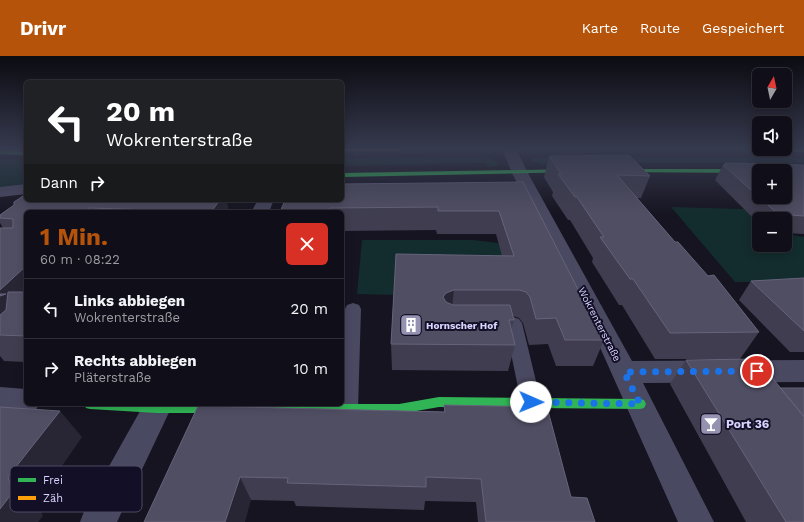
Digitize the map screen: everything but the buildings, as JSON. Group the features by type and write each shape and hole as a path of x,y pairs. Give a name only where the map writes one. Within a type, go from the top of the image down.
{"street":[{"name":"Wokrenterstraße","path":"519,171 606,334 696,522"},
{"path":"344,175 536,171"},
{"path":"754,171 804,171"},
{"path":"0,192 24,190"},
{"path":"624,372 748,381 804,371"},
{"path":"0,399 24,401"},
{"path":"260,408 399,409 439,402 640,404"},
{"path":"127,466 158,406 236,408"},
{"path":"98,522 103,512"}],"lane":[{"path":"347,409 353,309"},
{"path":"474,323 513,323 531,402"}],"green space":[{"path":"0,171 24,171 24,186 0,188"},
{"path":"671,207 744,209 752,217 752,252 792,252 792,235 804,237 804,282 735,282"},
{"path":"362,240 474,240 498,243 507,267 396,295 357,294"}],"traffic: fast":[{"path":"344,175 575,171"},
{"path":"756,171 804,171"},
{"path":"269,408 399,409 439,402 640,404"},
{"path":"124,406 157,408 227,408"}],"place":[{"name":"Hornscher Hof","path":"411,325"},
{"name":"Port 36","path":"711,424"}],"route":[{"path":"531,402 640,404 624,372 757,371"}]}
